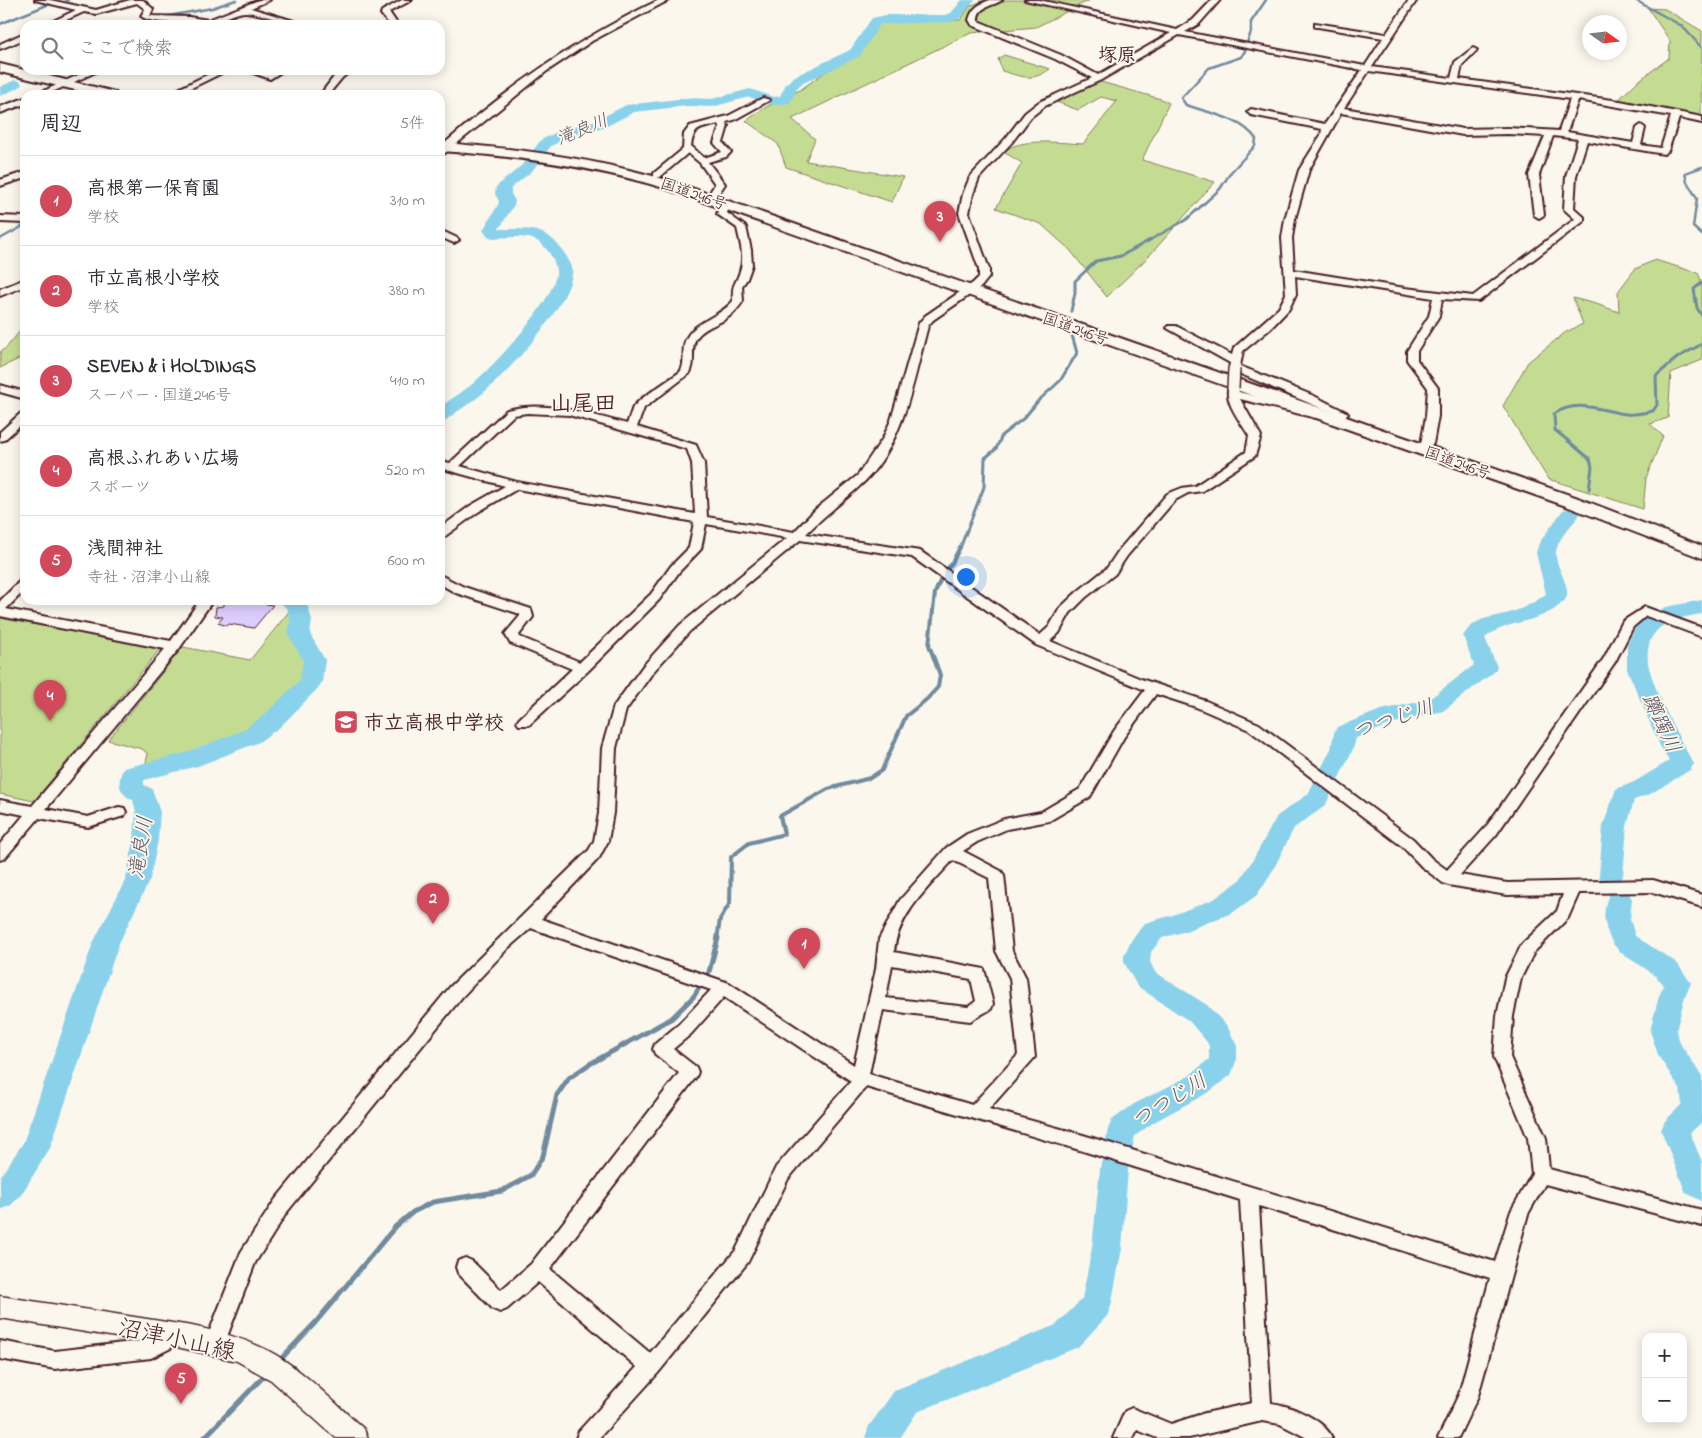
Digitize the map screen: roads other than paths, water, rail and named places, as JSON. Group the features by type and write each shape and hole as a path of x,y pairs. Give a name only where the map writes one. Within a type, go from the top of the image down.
{"highway":[{"path":"0,68 20,74"},
{"path":"0,74 85,90"},
{"path":"24,75 73,90"},
{"name":"国道246号","path":"445,147 517,150 598,159 657,175 719,199"},
{"name":"国道246号","path":"551,153 631,172 719,199 973,287 1334,415 1572,502 1702,552"},
{"name":"国道246号","path":"1334,415 1427,444 1702,542"}],"main road":[{"name":"沼津小山線","path":"0,1308 179,1335 215,1343 252,1356 272,1368 312,1398 351,1437"}],"street":[{"path":"39,0 96,12 139,0 149,9 145,16 149,18 189,18 194,20"},
{"path":"216,20 266,0"},
{"path":"391,20 385,14 386,11 408,0"},
{"path":"445,146 515,89 560,56 608,27 665,0"},
{"path":"998,0 978,7 974,12 973,20 975,23 1058,57 1098,78"},
{"path":"1029,0 1175,32 1369,68 1574,98 1676,114 1702,120"},
{"path":"215,1343 248,1258 281,1206 456,992 502,944 529,922 594,854 600,841 606,813 609,748 619,709 634,687 685,628 797,536 820,512 862,477 889,438 897,420 923,325 929,318 984,277 984,269 964,213 968,194 975,177 1009,140 1028,115 1042,104 1098,78 1175,32 1196,22 1216,0"},
{"path":"1041,642 1054,630 1065,611 1111,571 1123,553 1171,497 1186,490 1198,489 1251,454 1256,436 1235,402 1233,391 1238,350 1284,309 1291,294 1287,238 1290,219 1304,170 1325,135 1327,127 1341,110 1413,0"},
{"path":"245,9 285,20"},
{"path":"60,20 82,10"},
{"path":"1318,25 1388,37"},
{"path":"0,47 20,38"},
{"path":"1455,81 1458,64 1473,50"},
{"path":"49,90 84,75"},
{"path":"181,90 213,75"},
{"path":"328,90 340,75"},
{"path":"1562,134 1574,98"},
{"path":"631,429 639,407 644,401 684,374 688,368 685,350 692,336 698,329 727,314 738,301 737,286 744,277 747,253 741,227 722,214 719,199 720,184 703,161 686,147 688,134 700,124 722,122 766,100"},
{"path":"0,110 20,103"},
{"path":"1341,110 1463,132 1508,131 1562,134 1664,151 1676,114"},
{"path":"1251,112 1327,127"},
{"path":"703,161 727,152 718,143 724,126 722,122"},
{"path":"1636,147 1641,128"},
{"path":"1539,215 1534,175 1550,133"},
{"path":"1290,272 1377,288 1475,299 1581,219 1569,210 1571,176 1583,138"},
{"path":"657,175 688,148"},
{"path":"0,183 20,177"},
{"path":"0,219 20,220"},
{"path":"445,236 454,240"},
{"path":"0,294 20,284"},
{"path":"1427,444 1432,416 1433,388 1412,360 1412,351 1434,316 1438,296"},
{"path":"1172,328 1235,366 1310,398 1334,415"},
{"path":"0,388 20,394"},
{"path":"1233,391 1312,415 1334,415"},
{"path":"446,466 486,438 512,412 528,410 569,412 692,447 698,463 701,517 694,549 675,569 655,597 584,668 524,722"},
{"path":"0,438 20,420"},
{"path":"446,466 515,485 701,517 797,536 916,554 1041,642 1153,688 1201,704 1254,728 1408,843 1427,863 1448,879 1507,889 1653,886 1702,901"},
{"path":"445,530 474,509 515,485"},
{"path":"445,582 460,590 526,612 527,617 512,634 515,640 584,668"},
{"path":"0,610 20,588"},
{"path":"0,854 174,646 203,605"},
{"path":"0,610 174,646"},
{"path":"1448,879 1492,830 1610,659 1628,624 1645,611 1702,633"},
{"path":"586,1438 651,1366 742,1256 782,1173 858,1087 876,1003 887,939 905,904 951,852 972,838 1004,824 1044,817 1085,793 1119,734 1153,688"},
{"path":"0,805 88,822 119,812"},
{"path":"951,852 996,876 1004,951 1018,978 1027,1057 975,1113"},
{"path":"1448,1438 1468,1396 1501,1272 1520,1211 1541,1175 1537,1138 1502,1058 1505,1016 1513,978 1528,948 1563,914 1573,889"},
{"path":"529,922 718,986 860,1078 1127,1156 1501,1272"},
{"path":"876,1003 970,1014 985,1004 978,974 885,957"},
{"path":"465,1267 500,1303 538,1270 690,1072 661,1049 685,1029 718,986"},
{"path":"1541,1175 1702,1218"},
{"path":"1248,1195 1262,1411"},
{"path":"538,1270 651,1366"},
{"path":"0,1350 55,1360 151,1349 179,1335"},
{"path":"1123,1438 1132,1418 1171,1434 1205,1423 1262,1411 1282,1414 1313,1430 1322,1438"}],"waterway":[{"path":"163,17 212,8 236,0"},
{"name":"滝良川","path":"445,412 478,388 504,363 542,316 560,286 564,275 564,266 555,250 547,241 535,235 493,233 491,230 506,205 507,201 503,194 503,187 527,168 546,143 568,132 602,123 631,108 687,102 712,103 750,93 773,101 785,100 791,87 798,80 855,53 876,21 886,19 946,19 955,16 969,0"},
{"path":"1247,43 1251,32 1251,22 1266,0"},
{"name":"つつじ川","path":"1635,0 1682,26 1702,48"},
{"path":"0,24 52,3"},
{"path":"1148,241 1186,220 1220,189 1231,172 1255,146 1256,139 1242,126 1224,117 1186,105 1181,98 1209,68 1241,57 1247,48"},
{"path":"0,92 15,84"},
{"name":"つつじ川","path":"1702,167 1685,173 1687,182 1697,198 1693,227 1702,235"},
{"path":"0,239 20,228"},
{"path":"1071,311 1075,293 1075,281 1096,261 1121,256 1150,240"},
{"name":"つつじ川","path":"1702,283 1694,289 1697,308 1702,316"},
{"path":"960,548 984,487 985,458 996,449 1002,435 1024,418 1038,401 1060,381 1077,353 1072,335"},
{"name":"つつじ川","path":"1589,489 1592,467 1590,459 1555,430 1554,414 1563,409 1580,406 1629,414 1653,411 1657,405 1656,376 1677,358 1702,344"},
{"name":"つつじ川","path":"881,1438 906,1401 1067,1336 1096,1306 1107,1248 1114,1169 1122,1129 1144,1113 1199,1084 1221,1067 1223,1059 1223,1046 1217,1034 1198,1013 1146,979 1137,962 1137,955 1141,946 1154,930 1177,924 1223,906 1248,888 1264,863 1285,822 1317,800 1342,749 1345,733 1389,716 1435,706 1486,667 1474,636 1488,624 1520,617 1544,606 1557,596 1546,553 1549,543 1570,514"},
{"path":"717,940 720,919 730,903 731,857 749,843 784,834 780,816 828,789 870,778 882,770 906,716 927,699 938,687 940,675 929,645 935,593 942,576 952,563 960,547"},
{"name":"滝良川","path":"0,1197 11,1186 36,1148 106,943 138,879 146,840 148,812 144,795 132,790 132,774 190,760 251,736 272,721 311,682 314,660 299,634 301,620 298,607 295,605"},
{"name":"躑躅川","path":"1611,876 1615,826 1624,795 1642,788 1682,764 1671,746 1638,669 1638,645 1644,631 1655,621 1673,612 1702,607"},
{"name":"躑躅川","path":"1619,899 1617,919 1620,933 1626,943 1657,962 1678,983 1672,996 1663,1031 1669,1049 1693,1086 1697,1108 1675,1130 1696,1184 1702,1188"},
{"path":"279,1361 315,1323 395,1227 413,1212 433,1202 502,1191 531,1175 543,1156 557,1095 569,1078 588,1065 672,1018 694,996 709,972 718,938"},
{"path":"204,1438 267,1373"}],"place":[{"name":"SEVEN & i HOLDINGS","path":"940,242"},
{"name":"高根ふれあい広場","path":"50,721"},
{"name":"市立高根中学校","path":"346,722"},
{"name":"市立高根小学校","path":"433,924"},
{"name":"高根第一保育園","path":"804,969"},
{"name":"浅間神社","path":"181,1404"}],"district":[{"name":"塚原","path":"1117,54"},
{"name":"山尾田","path":"583,402"}]}
